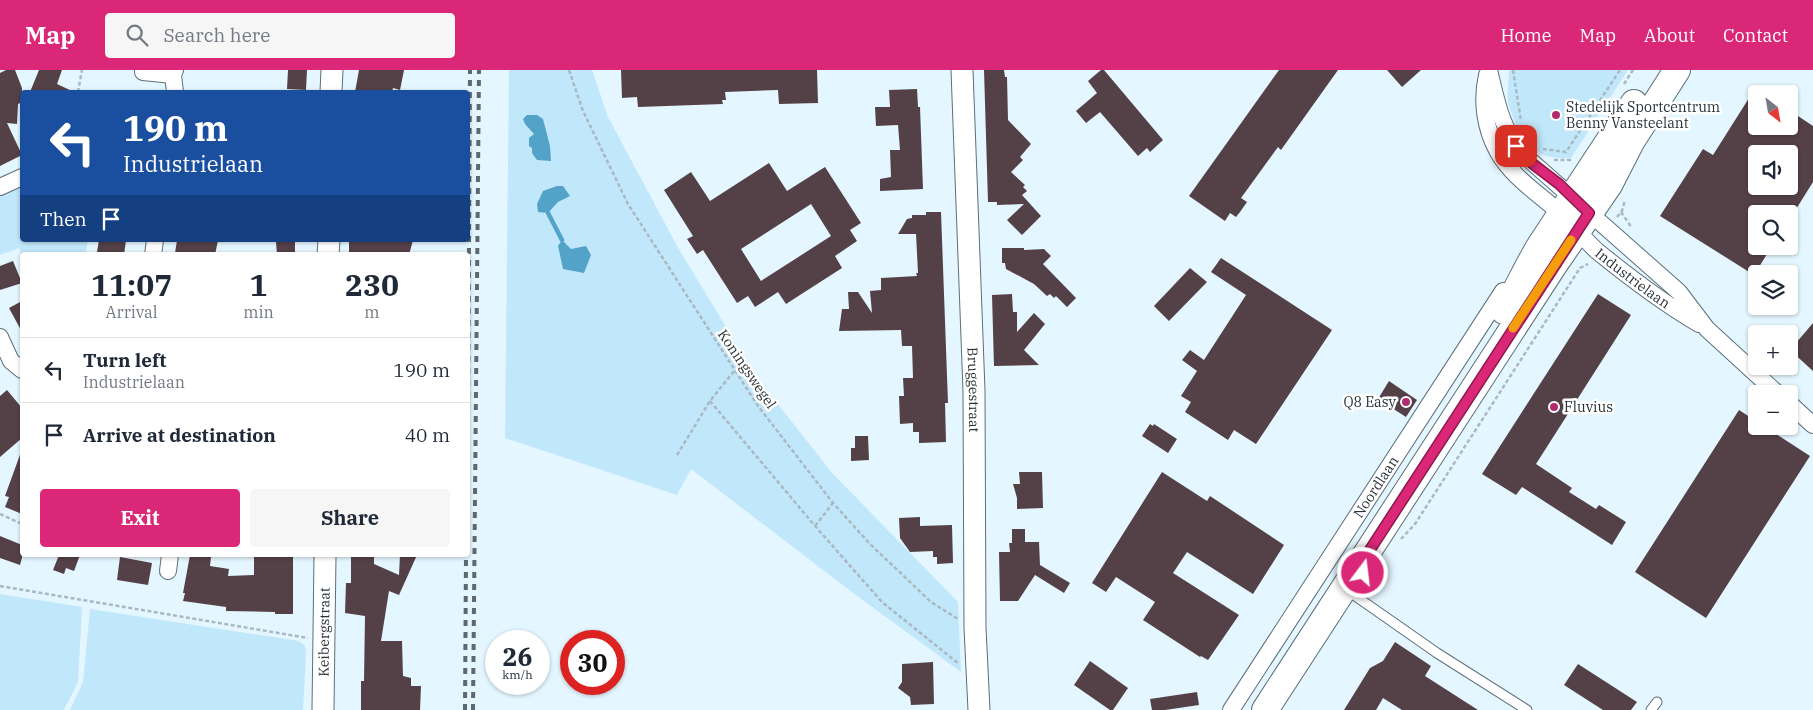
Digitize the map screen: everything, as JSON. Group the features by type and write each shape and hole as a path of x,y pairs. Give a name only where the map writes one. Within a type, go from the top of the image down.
{"main road":[{"name":"Noordlaan","path":"1266,710 1362,562 1575,214 1656,70"},
{"name":"Noordlaan","path":"1245,710 1516,293 1531,260 1616,172 1631,142 1677,70"}],"street":[{"path":"331,90 332,70"},
{"name":"Bruggestraat","path":"962,70 974,391 975,628 979,710"},
{"name":"Industrielaan","path":"1489,70 1500,117 1512,140 1575,214 1596,250 1659,298 1707,329 1768,385"},
{"name":"Noordlaan","path":"1616,172 1630,161 1638,150 1690,70"},
{"path":"143,72 174,72 175,90"},
{"path":"0,187 20,178"},
{"name":"Industrielaan","path":"1575,214 1679,292 1707,329"},
{"name":"Noordlaan","path":"1231,710 1500,295 1512,281 1527,269"},
{"path":"0,337 11,368"},
{"path":"1798,411 1813,425"},
{"name":"Keibergstraat","path":"323,710 325,557"},
{"name":"Noordlaan","path":"1279,710 1361,584 1362,562"}],"lane":[{"path":"1354,595 1437,653 1527,710"},
{"path":"1651,710 1657,702"}],"path":[{"path":"78,90 82,70"},
{"name":"Koningswegel","path":"569,70 583,111 628,204 758,406 833,503 870,544 932,602 952,616 975,628"},
{"path":"1513,70 1521,122"},
{"path":"1540,148 1566,152 1620,70"},
{"path":"1395,544 1407,534 1414,524 1580,268 1585,266"},
{"path":"677,455 710,401 735,370"},
{"path":"710,401 882,602 978,679"},
{"path":"815,526 833,503"},
{"path":"0,514 20,523"},
{"path":"0,586 309,639"}],"shaded area":[{"path":"509,70 592,70 608,117 677,246 755,375 833,474 958,602 961,672 852,592 691,469 677,495 505,438"},
{"name":"Stedelijk Sportcentrum Benny Vansteelant","path":"1509,70 1628,70 1571,158 1560,158 1535,151 1523,139 1508,104"},
{"path":"20,186 20,242 88,242 86,252 20,252 19,248 0,255 0,195"},
{"path":"0,594 82,607 78,682 64,710 0,710"},
{"path":"90,609 299,641 305,646 306,653 303,710 70,710 83,682"}],"water":[{"path":"527,115 537,115 543,119 550,146 551,161 537,160 532,153 532,148 529,146 529,138 534,134 523,119"},
{"path":"563,186 570,196 558,202 548,213 538,212 537,204 543,191"},
{"path":"562,240 571,249 586,246 591,255 584,273 563,269 558,246"}],"building":[{"path":"6,70 15,70 22,90 20,90 17,124 7,123 20,151 20,156 0,166 0,73"},
{"path":"39,70 62,70 57,84 70,90 31,90"},
{"path":"288,70 307,70 306,90 287,89"},
{"path":"359,70 404,70 400,90 393,88 392,90 355,90"},
{"path":"621,70 817,70 818,103 779,104 778,90 725,92 726,100 722,100 723,104 638,107 637,97 622,98"},
{"path":"984,70 1004,70 1005,77 1007,77 1008,120 1031,144 1020,157 1023,160 1011,172 1025,185 1023,187 1027,191 1022,195 1041,216 1022,235 1007,220 1024,204 997,205 997,202 988,202"},
{"path":"1101,70 1104,70 1163,140 1150,152 1147,148 1138,156 1100,112 1086,123 1076,111 1097,93 1088,81"},
{"path":"1279,70 1338,70 1281,150 1278,147 1241,198 1247,202 1240,212 1236,217 1230,213 1225,221 1189,196"},
{"path":"1387,70 1421,70 1402,87"},
{"path":"917,89 918,107 920,107 923,189 880,191 880,179 891,177 890,150 900,150 898,125 876,126 875,107 890,107 889,90"},
{"path":"1748,100 1748,135 1798,135 1798,116 1813,126 1813,182 1798,206 1748,205 1748,255 1766,255 1760,265 1748,265 1748,271 1660,216 1703,149 1713,155"},
{"path":"769,163 787,191 825,167 861,223 850,230 857,241 835,256 842,268 786,304 778,292 755,307 748,296 737,303 703,250 697,254 687,239 693,236 664,190 691,172 710,201","holes":["811,204 831,236 761,281 741,249"]},
{"path":"926,212 941,212 948,403 945,403 946,442 919,443 919,432 913,432 913,423 900,424 899,396 904,396 903,378 913,378 912,346 902,346 901,330 839,331 842,309 849,309 848,292 858,292 872,313 870,291 881,290 881,278 917,276 916,234 898,234 907,219 912,218 912,215 926,215"},
{"path":"99,242 126,242 124,252 97,252"},
{"path":"177,242 218,242 216,252 175,252"},
{"path":"276,242 295,242 295,252 277,252"},
{"path":"349,242 412,242 410,252 349,252"},
{"path":"1002,248 1044,249 1051,256 1043,264 1076,298 1067,307 1056,296 1054,298 1050,294 1047,296 1034,284 1006,269 1005,263 1002,263"},
{"path":"1221,258 1332,330 1256,444 1234,430 1228,440 1185,412 1191,402 1181,396 1197,371 1182,360 1190,350 1204,360 1246,295 1211,272"},
{"path":"13,261 20,278 20,284 0,290 0,266"},
{"path":"1190,268 1207,282 1169,321 1154,306"},
{"path":"1012,294 1013,312 1017,312 1017,332 1034,313 1045,324 1024,350 1039,365 994,366 992,295"},
{"name":"Fluvius","path":"1598,294 1631,315 1536,464 1572,488 1569,492 1596,509 1599,505 1626,522 1612,545 1522,487 1516,495 1482,474"},
{"path":"20,302 20,328 9,308"},
{"path":"1813,323 1813,371 1798,357 1798,341"},
{"path":"1389,381 1417,400 1406,417 1378,399"},
{"path":"7,390 20,406 20,440 0,457 0,396"},
{"path":"1739,410 1748,416 1748,435 1778,435 1810,456 1706,618 1635,572"},
{"path":"1150,424 1153,426 1154,424 1177,439 1168,453 1142,436"},
{"path":"855,436 868,436 869,460 851,461 851,448 855,448"},
{"path":"20,455 20,513 5,507 9,497 5,496"},
{"path":"1019,472 1042,472 1043,508 1017,509 1017,498 1013,484 1020,484"},
{"path":"1162,472 1207,501 1210,496 1284,545 1253,594 1187,552 1173,573 1239,615 1208,660 1200,657 1143,620 1155,602 1116,577 1106,592 1092,583"},
{"path":"920,517 920,526 952,525 953,563 937,564 937,557 933,557 933,551 910,552 900,538 899,518"},
{"path":"1012,529 1025,529 1025,542 1039,542 1040,565 1070,583 1064,593 1035,575 1018,601 1000,601 999,552 1010,552 1009,543 1012,543"},
{"path":"0,536 20,544 20,557 22,558 20,565 0,558"},
{"path":"58,557 79,557 74,571 66,568 64,574 53,570"},
{"path":"120,557 152,563 148,585 117,580"},
{"path":"190,557 211,557 210,566 229,569 228,576 254,575 254,557 293,557 293,614 226,611 226,607 183,601 185,593 183,593"},
{"path":"351,557 374,557 374,564 399,575 400,557 416,557 399,595 389,591 381,641 402,641 403,676 411,678 411,686 421,686 420,710 361,710 361,681 364,681 365,616 345,613 346,583 351,583"},
{"path":"1395,642 1431,666 1425,676 1478,710 1402,710 1383,698 1376,710 1344,710 1370,668 1383,661"},
{"path":"1090,661 1128,688 1113,710 1110,710 1074,685"},
{"path":"933,662 934,704 911,705 910,697 898,688 902,682 902,664"},
{"path":"1578,664 1637,702 1631,710 1603,710 1564,685"},
{"path":"1197,692 1199,705 1152,710 1150,699"}],"waterway":[{"path":"548,213 562,240"}],"railway":[{"path":"470,70 470,90"},
{"path":"473,710 479,70"},
{"path":"469,242 469,252"},
{"path":"465,710 466,557"}],"slow traffic":[{"path":"1513,328 1571,240"}],"place":[{"name":"Stedelijk Sportcentrum Benny Vansteelant","path":"1556,115"},
{"name":"Q8 Easy","path":"1406,402"},
{"name":"Fluvius","path":"1554,407"}],"route":[{"path":"1363,573 1362,562 1589,213 1559,184 1529,161 1516,146"}]}
